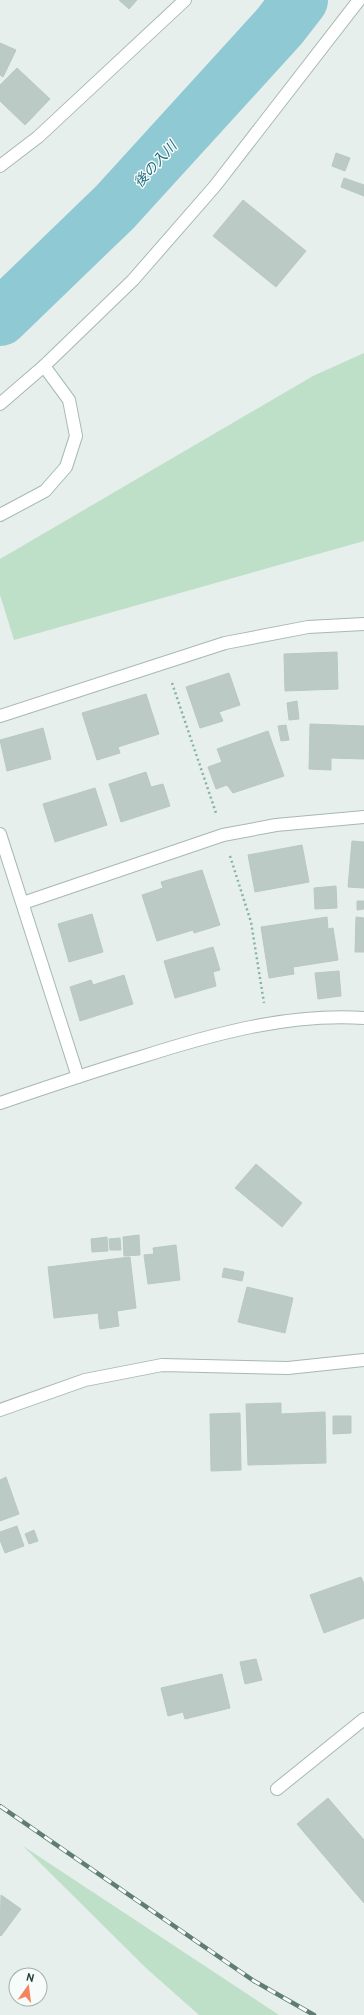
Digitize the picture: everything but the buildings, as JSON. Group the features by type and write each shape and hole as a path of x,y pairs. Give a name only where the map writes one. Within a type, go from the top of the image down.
{"street":[{"path":"0,166 44,131 185,0"},
{"path":"0,404 44,366 133,280 215,186 359,0"},
{"path":"0,515 45,490 66,467 76,436 69,400 44,366"},
{"path":"0,716 225,643 308,627 364,624"},
{"path":"23,903 224,835 276,825 364,817"},
{"path":"0,834 78,1076"},
{"path":"0,1103 78,1076 204,1037 267,1023 349,1017 364,1018"},
{"path":"0,1410 85,1380 162,1366 288,1368 364,1360"},
{"path":"277,1789 364,1719"}],"green space":[{"path":"364,353 364,541 14,640 0,595 0,559 313,376"},
{"path":"23,1846 279,2015 199,2015 146,1968"}],"waterway":[{"name":"後の入川","path":"0,318 115,207 279,27 300,0"}],"railway":[{"path":"0,1806 254,1981 314,2015"}]}
